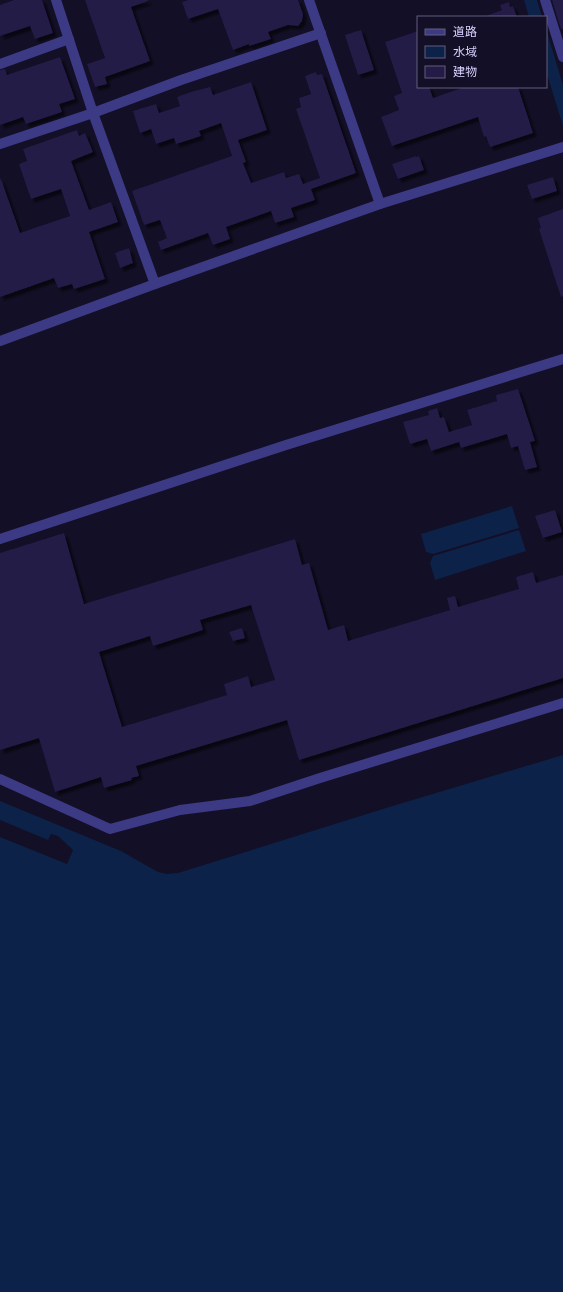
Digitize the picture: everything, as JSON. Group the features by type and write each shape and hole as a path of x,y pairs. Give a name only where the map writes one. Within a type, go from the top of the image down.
{"street":[{"path":"56,0 93,113 155,284"},
{"path":"309,0 380,204"},
{"path":"545,0 563,57"},
{"path":"0,144 93,113 181,80 321,33"},
{"path":"0,64 69,39"},
{"path":"0,342 155,284 380,204 563,147"},
{"path":"0,538 286,445 563,359"},
{"path":"0,779 110,829 180,810 250,801 563,703"}],"water":[{"path":"524,0 537,0 542,16 529,16"},
{"path":"547,32 563,85 563,126 547,74"},
{"path":"512,506 519,528 433,554 426,552 421,534"},
{"path":"519,530 526,551 435,580 430,563 433,556"},
{"path":"563,755 563,1292 0,1292 0,837 67,864 73,850 58,836 51,834 48,840 0,820 0,801 121,851 158,872 167,874 178,873"}],"building":[{"path":"14,0 42,0 53,33 35,39 30,26 0,36 0,5"},
{"path":"85,0 148,0 131,7 150,61 105,77 107,84 95,87 87,64 105,58"},
{"path":"188,0 298,0 303,14 302,21 298,26 288,25 268,32 271,39 249,46 249,44 233,50 218,9 188,19 182,2"},
{"path":"552,0 563,0 563,29 561,29"},
{"path":"509,2 510,7 513,6 517,16 486,16 502,10 500,5"},
{"path":"361,30 374,70 358,75 345,35"},
{"path":"417,31 417,88 429,88 433,98 462,88 518,88 533,133 490,147 486,136 484,137 478,117 392,146 381,117 399,110 394,96 402,93 385,42"},
{"path":"60,57 75,99 59,104 62,112 26,124 23,117 0,125 0,70 5,69 7,75"},
{"path":"316,72 317,75 322,74 356,173 311,189 315,200 291,208 294,217 275,223 271,211 226,227 230,239 213,245 208,233 161,250 158,242 167,238 160,220 144,225 132,191 232,156 221,123 199,131 201,136 176,144 174,138 156,144 151,129 140,133 133,111 156,104 159,113 180,106 177,97 191,92 210,87 213,95 251,82 267,130 238,140 246,162 243,163 251,183 284,172 286,178 299,174 303,184 320,178 296,109 301,107 299,98 311,94 305,76"},
{"path":"77,130 79,136 85,133 93,152 71,161 89,210 111,202 118,222 89,232 105,279 74,289 72,284 58,288 54,278 0,297 0,179 20,233 70,216 61,189 31,199 19,164 27,161 23,149"},
{"path":"419,156 424,170 398,179 392,164"},
{"path":"553,177 557,191 532,199 527,185"},
{"path":"563,209 563,296 561,297 539,229 541,228 538,218"},
{"path":"129,248 133,263 120,268 115,253"},
{"path":"518,389 535,441 530,442 537,467 525,470 518,446 511,448 507,434 461,448 459,442 431,451 427,439 410,444 403,422 429,415 428,411 437,408 440,418 444,417 449,432 472,425 467,410 497,401 496,395"},
{"path":"555,510 562,532 543,538 535,516"},
{"path":"64,533 84,604 295,539 302,565 309,563 328,630 344,625 348,641 450,610 447,598 455,596 458,607 519,589 516,577 533,572 536,583 563,575 563,678 299,760 287,720 136,766 139,776 131,778 132,780 104,788 101,777 55,792 39,738 0,750 0,553","holes":["251,605 275,680 251,687 248,676 224,684 227,695 122,727 99,652 150,636 153,646 203,630 200,620"]},
{"path":"242,628 245,638 233,641 229,632"}]}
